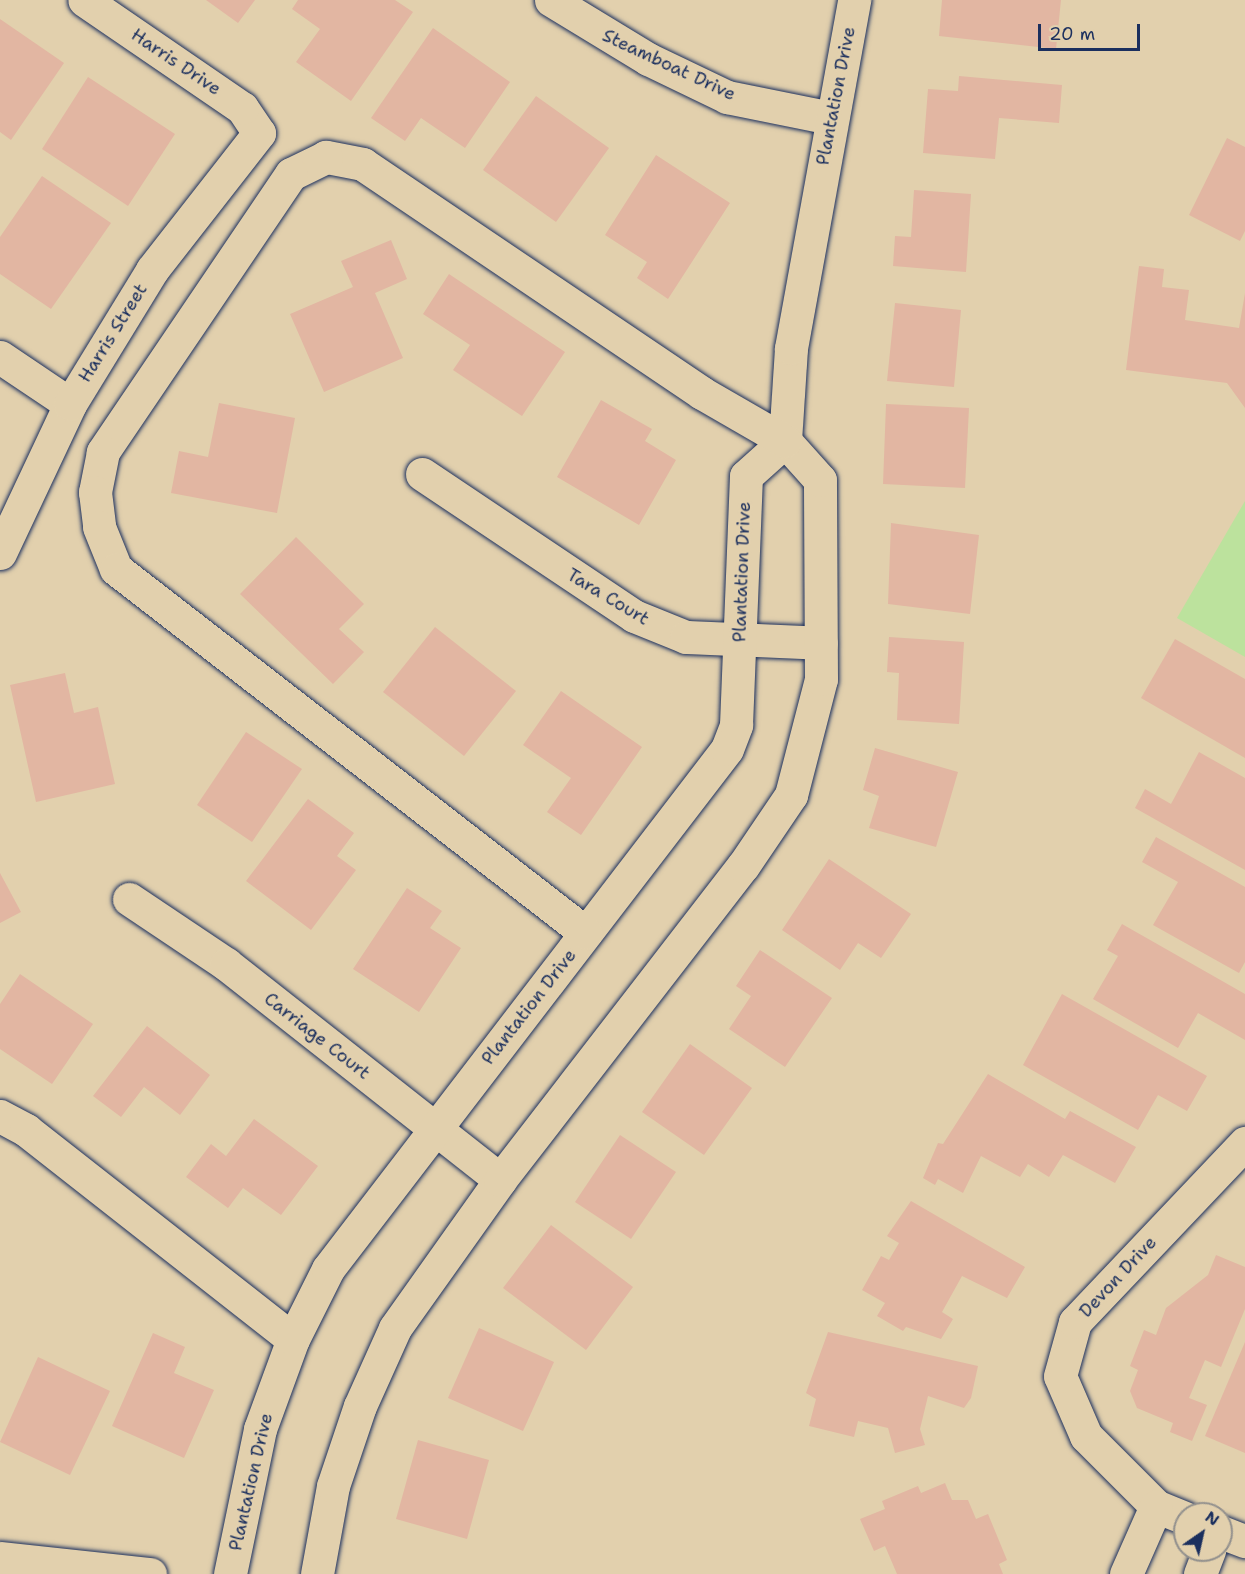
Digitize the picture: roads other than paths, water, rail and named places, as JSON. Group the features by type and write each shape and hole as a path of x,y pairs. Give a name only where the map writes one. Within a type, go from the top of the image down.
{"street":[{"name":"Harris Drive","path":"84,0 242,108 259,133"},
{"name":"Steamboat Drive","path":"551,0 648,59 727,97 831,118"},
{"name":"Plantation Drive","path":"230,1574 260,1429 293,1339 356,1228 727,749 736,725 746,476 785,441 791,348 854,0"},
{"name":"Harris Street","path":"0,554 70,404 152,270 259,133"},
{"path":"317,1574 333,1486 360,1406 395,1328 500,1180 743,866 791,795 819,690 821,643 820,480 785,441 702,393 363,164 326,158 291,174 103,452 95,492 99,527 116,569 586,933"},
{"path":"0,357 70,404"},
{"name":"Tara Court","path":"422,474 634,616 686,637 739,642 821,643"},
{"name":"Carriage Court","path":"129,899 226,964 500,1180"},
{"path":"0,1116 26,1130 293,1339"},
{"name":"Devon Drive","path":"1170,1512 1086,1436 1060,1376 1075,1322 1245,1143"},
{"path":"1126,1574 1170,1512"},
{"path":"0,1558 150,1574"}]}
